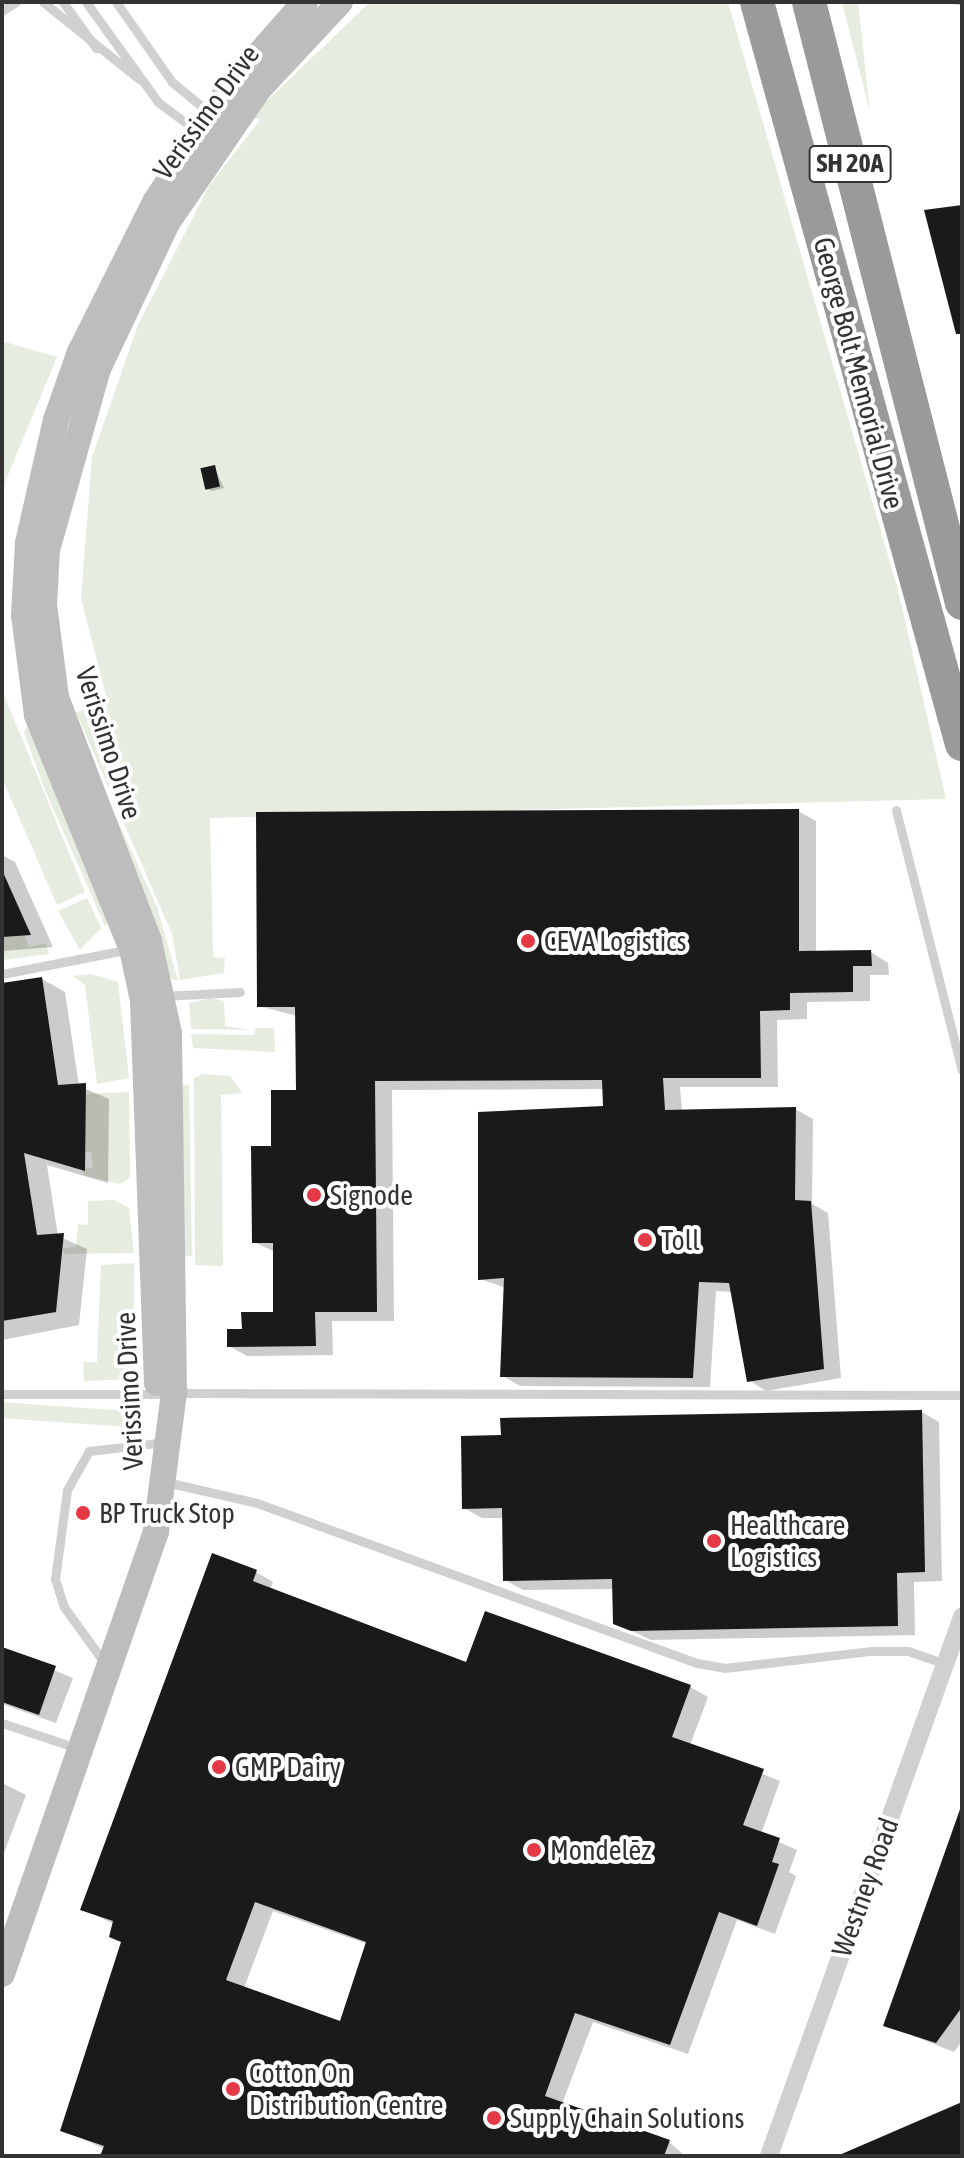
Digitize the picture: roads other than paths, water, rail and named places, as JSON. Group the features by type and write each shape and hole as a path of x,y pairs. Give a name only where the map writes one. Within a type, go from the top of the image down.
{"highway":[{"name":"George Bolt Memorial Drive","path":"757,2 962,744"},
{"name":"George Bolt Memorial Drive","path":"809,2 962,603"}],"street":[{"name":"Verissimo Drive","path":"4,1963 109,1669 166,1482 172,1092 162,996 37,715 24,626 28,543 80,352 214,129 305,2"},
{"name":"Verissimo Drive","path":"214,129 340,2"},
{"name":"Verissimo Drive","path":"140,945 150,1063 166,1394"},
{"name":"Westney Road","path":"769,2156 962,1617"}],"lane":[{"path":"2,11 16,2"},
{"path":"43,2 100,55 214,129"},
{"path":"63,2 100,55"},
{"path":"86,2 145,84"},
{"path":"117,4 172,82 214,129"},
{"path":"896,810 962,1070"},
{"path":"2,974 140,945"},
{"path":"162,996 240,992"},
{"path":"2,1394 962,1395"},
{"path":"109,1669 64,1607 55,1579 67,1490 89,1451 166,1442"},
{"path":"166,1482 257,1503 697,1663 724,1668 872,1651 908,1651 945,1664"},
{"path":"2,1723 80,1749"}],"place":[{"name":"CEVA Logistics","path":"528,941"},
{"name":"Signode","path":"314,1195"},
{"name":"Toll","path":"645,1240"},
{"name":"BP Truck Stop","path":"83,1513"},
{"name":"Healthcare Logistics","path":"714,1541"},
{"name":"GMP Dairy","path":"219,1767"},
{"name":"Mondelēz","path":"534,1850"},
{"name":"Cotton On Distribution Centre","path":"233,2089"},
{"name":"Supply Chain Solutions","path":"494,2118"}]}
